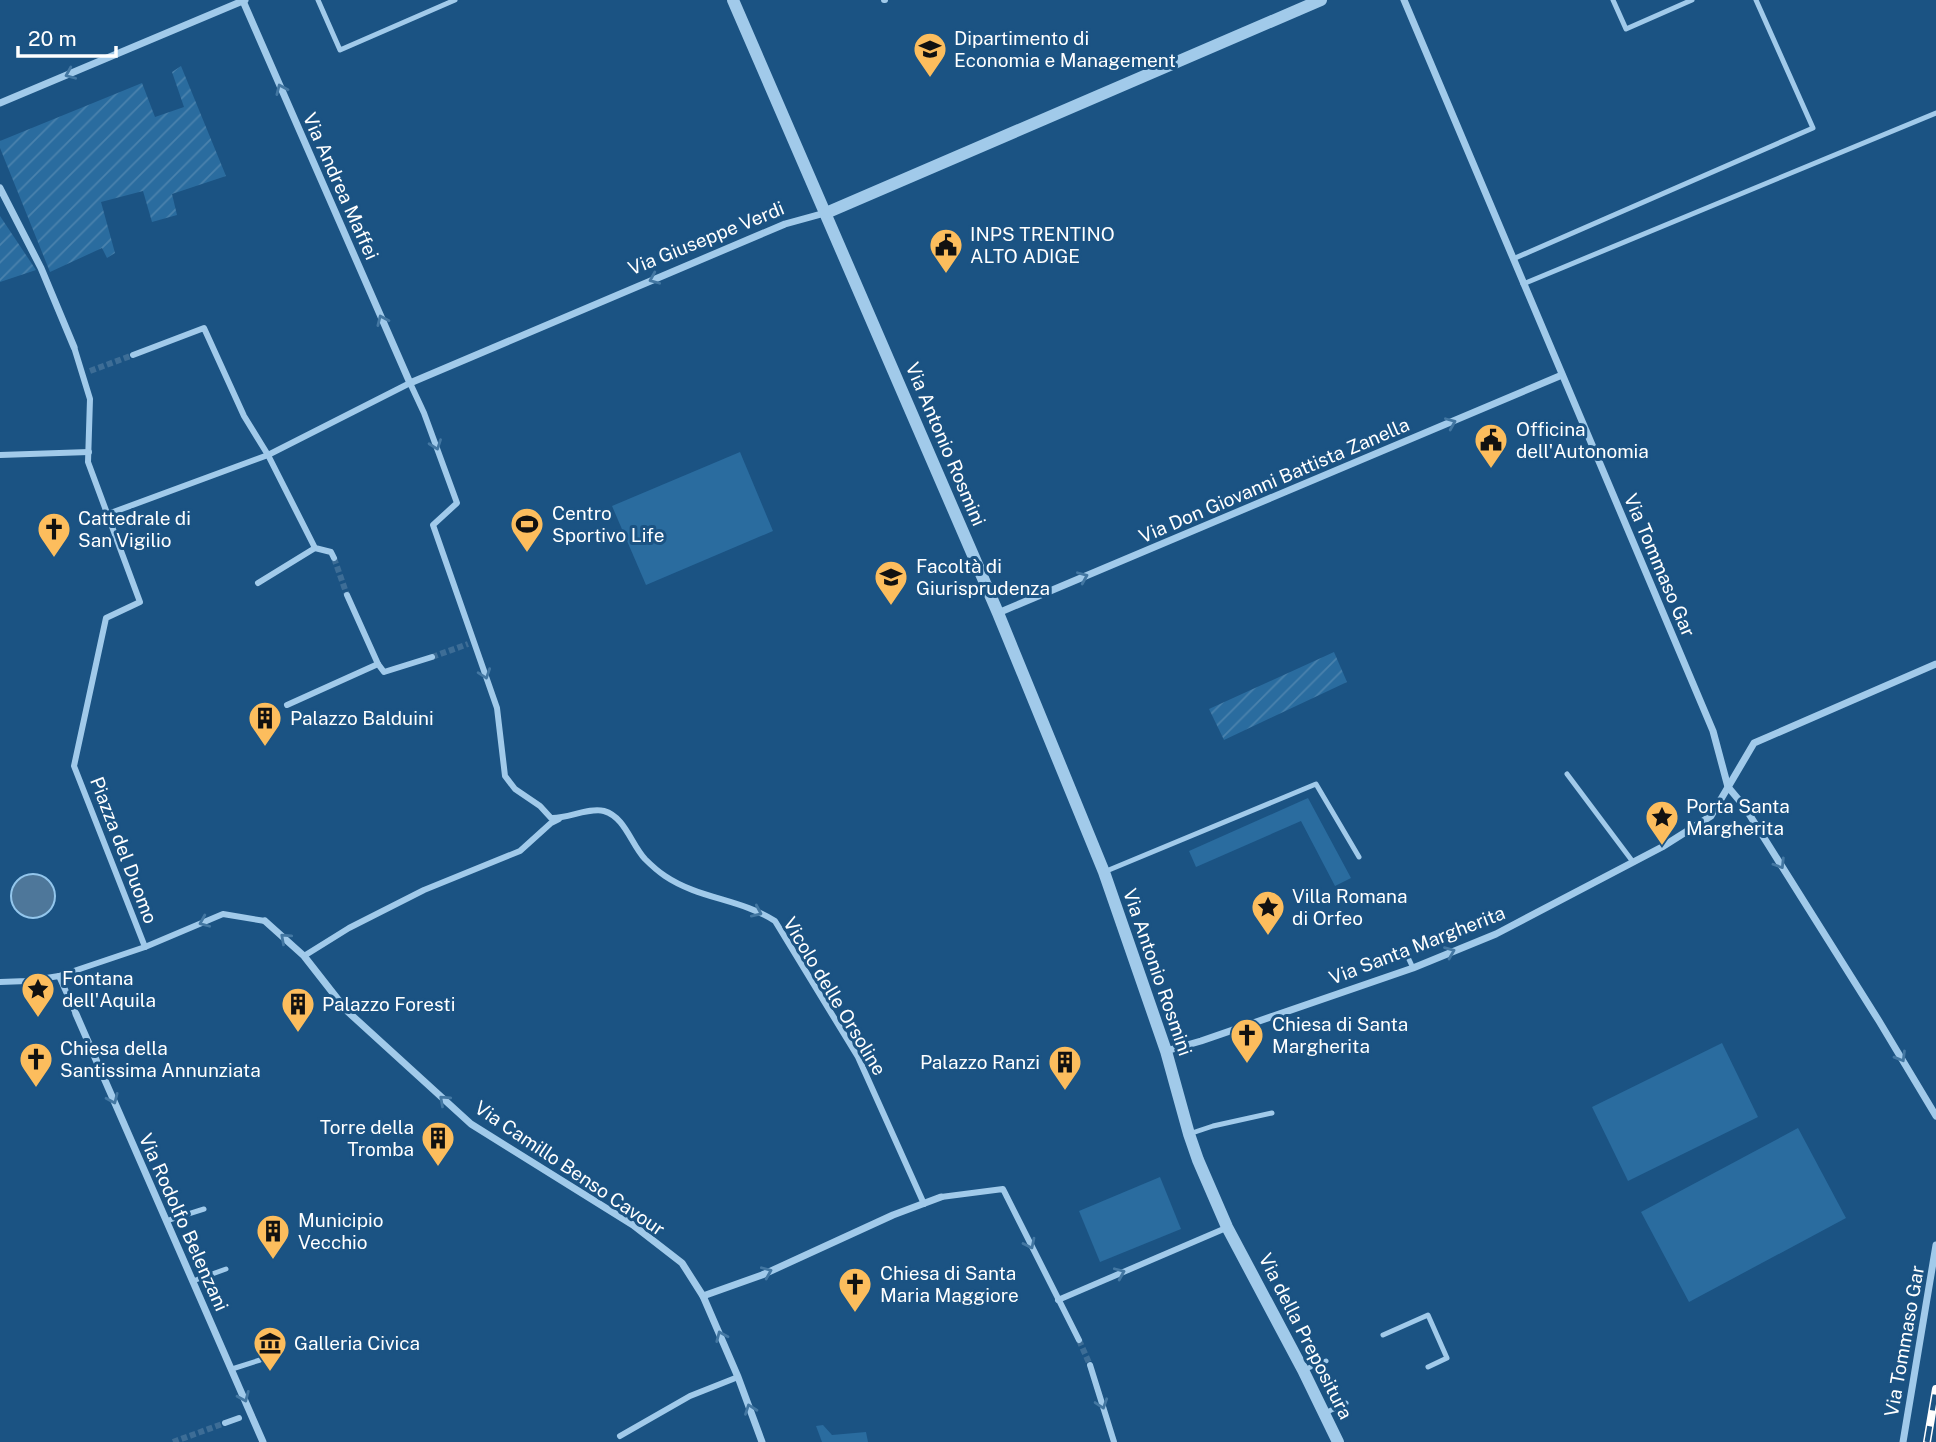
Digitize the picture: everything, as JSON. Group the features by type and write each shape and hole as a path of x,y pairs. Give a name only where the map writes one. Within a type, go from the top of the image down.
{"street":[{"name":"Via Antonio Rosmini","path":"733,0 998,613 1104,872 1166,1051 1188,1134"},
{"name":"Via Giuseppe Verdi","path":"108,514 268,454 410,383 785,224 826,213 1321,0"},
{"name":"Via Tommaso Gar","path":"1404,0 1713,731 1728,787 1744,806 1880,1021 1936,1116"},
{"path":"0,103 244,1"},
{"name":"Via Andrea Maffei","path":"244,1 410,383"},
{"path":"0,188 41,268 87,372 90,399 88,462 108,514"},
{"path":"133,355 204,328 244,416 268,454 315,548"},
{"name":"Via Don Giovanni Battista Zanella","path":"998,613 1562,375"},
{"path":"410,383 457,503 433,525 471,642 497,708 505,776 515,789 540,806 551,818 561,818"},
{"path":"0,454 89,452"},
{"name":"Piazza del Duomo","path":"108,514 140,602 106,618 74,766 145,947"},
{"path":"258,583 315,548 331,552 334,558"},
{"path":"347,596 384,672 432,657"},
{"path":"287,705 378,664"},
{"name":"Via Santa Margherita","path":"1166,1051 1413,968 1496,934 1662,847 1711,816 1754,743 1936,664"},
{"name":"Vicolo delle Orsoline","path":"561,818 602,810 616,817 644,858 666,876 692,891 760,912 775,921 858,1057 924,1204"},
{"path":"304,956 349,928 424,890 520,851 551,823 561,818"},
{"name":"Piazza del Duomo","path":"0,982 59,976 145,947 223,914 265,921"},
{"name":"Via Camillo Benso Cavour","path":"265,921 304,956 347,1011 471,1124 633,1225 682,1263 703,1296 738,1377 762,1442"},
{"path":"59,976 76,1014"},
{"name":"Via Rodolfo Belenzani","path":"76,1014 263,1442"},
{"name":"Via della Prepositura","path":"1188,1134 1227,1227 1338,1442"},
{"path":"703,1296 762,1275 893,1215 941,1197 1003,1189 1079,1340"},
{"path":"1058,1300 1227,1227"},
{"name":"Via Tommaso Gar","path":"1903,1442 1936,1245"},
{"path":"1090,1366 1114,1442"},
{"path":"620,1436 690,1396 738,1377"},
{"path":"226,1423 239,1418"}],"lane":[{"path":"318,0 340,50 455,0"},
{"path":"1613,0 1626,29 1692,0"},
{"path":"1513,259 1813,128 1756,0"},
{"path":"1523,284 1936,113"},
{"path":"1567,774 1633,862"},
{"path":"1104,872 1317,784 1359,858"},
{"path":"1405,951 1413,968"},
{"path":"1188,1134 1272,1113"},
{"path":"166,1221 204,1209"},
{"path":"192,1281 226,1269"},
{"path":"1383,1335 1428,1315 1447,1358 1428,1367"},
{"path":"232,1369 260,1360"},
{"path":"1303,1370 1326,1361"},
{"path":"1325,1413 1346,1403"}],"shaded area":[{"path":"181,66 226,176 172,194 177,215 152,222 143,191 101,202 115,253 107,258 102,248 50,272 0,148 0,141 142,83 155,117 184,107 172,72"},
{"path":"0,216 36,270 0,282"},
{"path":"740,452 773,531 646,585 612,506"},
{"path":"1334,652 1347,682 1224,740 1209,709"},
{"path":"1308,798 1351,878 1335,886 1301,821 1196,867 1189,851"},
{"path":"33,874 42,875 49,880 54,887 54,905 49,912 42,917 33,918 24,917 17,912 12,905 11,896 12,887 17,880 24,875"},
{"path":"1722,1043 1758,1117 1628,1181 1592,1107"},
{"path":"1798,1128 1846,1218 1689,1302 1641,1212"},
{"path":"1160,1177 1181,1229 1100,1262 1079,1211"},
{"path":"823,1425 832,1435 866,1432 868,1442 822,1442 816,1426"}],"tunnel":[{"path":"90,371 133,355"},
{"path":"334,558 347,595"},
{"path":"432,657 468,644"},
{"path":"1079,1340 1090,1365"},
{"path":"173,1442 225,1423"}],"railway":[{"path":"1927,1442 1936,1389"}],"place":[{"name":"Dipartimento di Economia e Management","path":"930,79"},
{"name":"INPS TRENTINO ALTO ADIGE","path":"946,275"},
{"name":"Officina dell'Autonomia","path":"1491,470"},
{"name":"Centro Sportivo Life","path":"527,554"},
{"name":"Cattedrale di San Vigilio","path":"54,559"},
{"name":"Facoltà di Giurisprudenza","path":"891,607"},
{"name":"Palazzo Balduini","path":"265,748"},
{"name":"Porta Santa Margherita","path":"1662,847"},
{"name":"Villa Romana di Orfeo","path":"1268,937"},
{"name":"Fontana dell'Aquila","path":"38,1019"},
{"name":"Palazzo Foresti","path":"298,1034"},
{"name":"Chiesa di Santa Margherita","path":"1247,1065"},
{"name":"Chiesa della Santissima Annunziata","path":"36,1089"},
{"name":"Palazzo Ranzi","path":"1065,1092"},
{"name":"Torre della Tromba","path":"438,1168"},
{"name":"Municipio Vecchio","path":"273,1261"},
{"name":"Chiesa di Santa Maria Maggiore","path":"855,1314"},
{"name":"Galleria Civica","path":"270,1373"}]}
